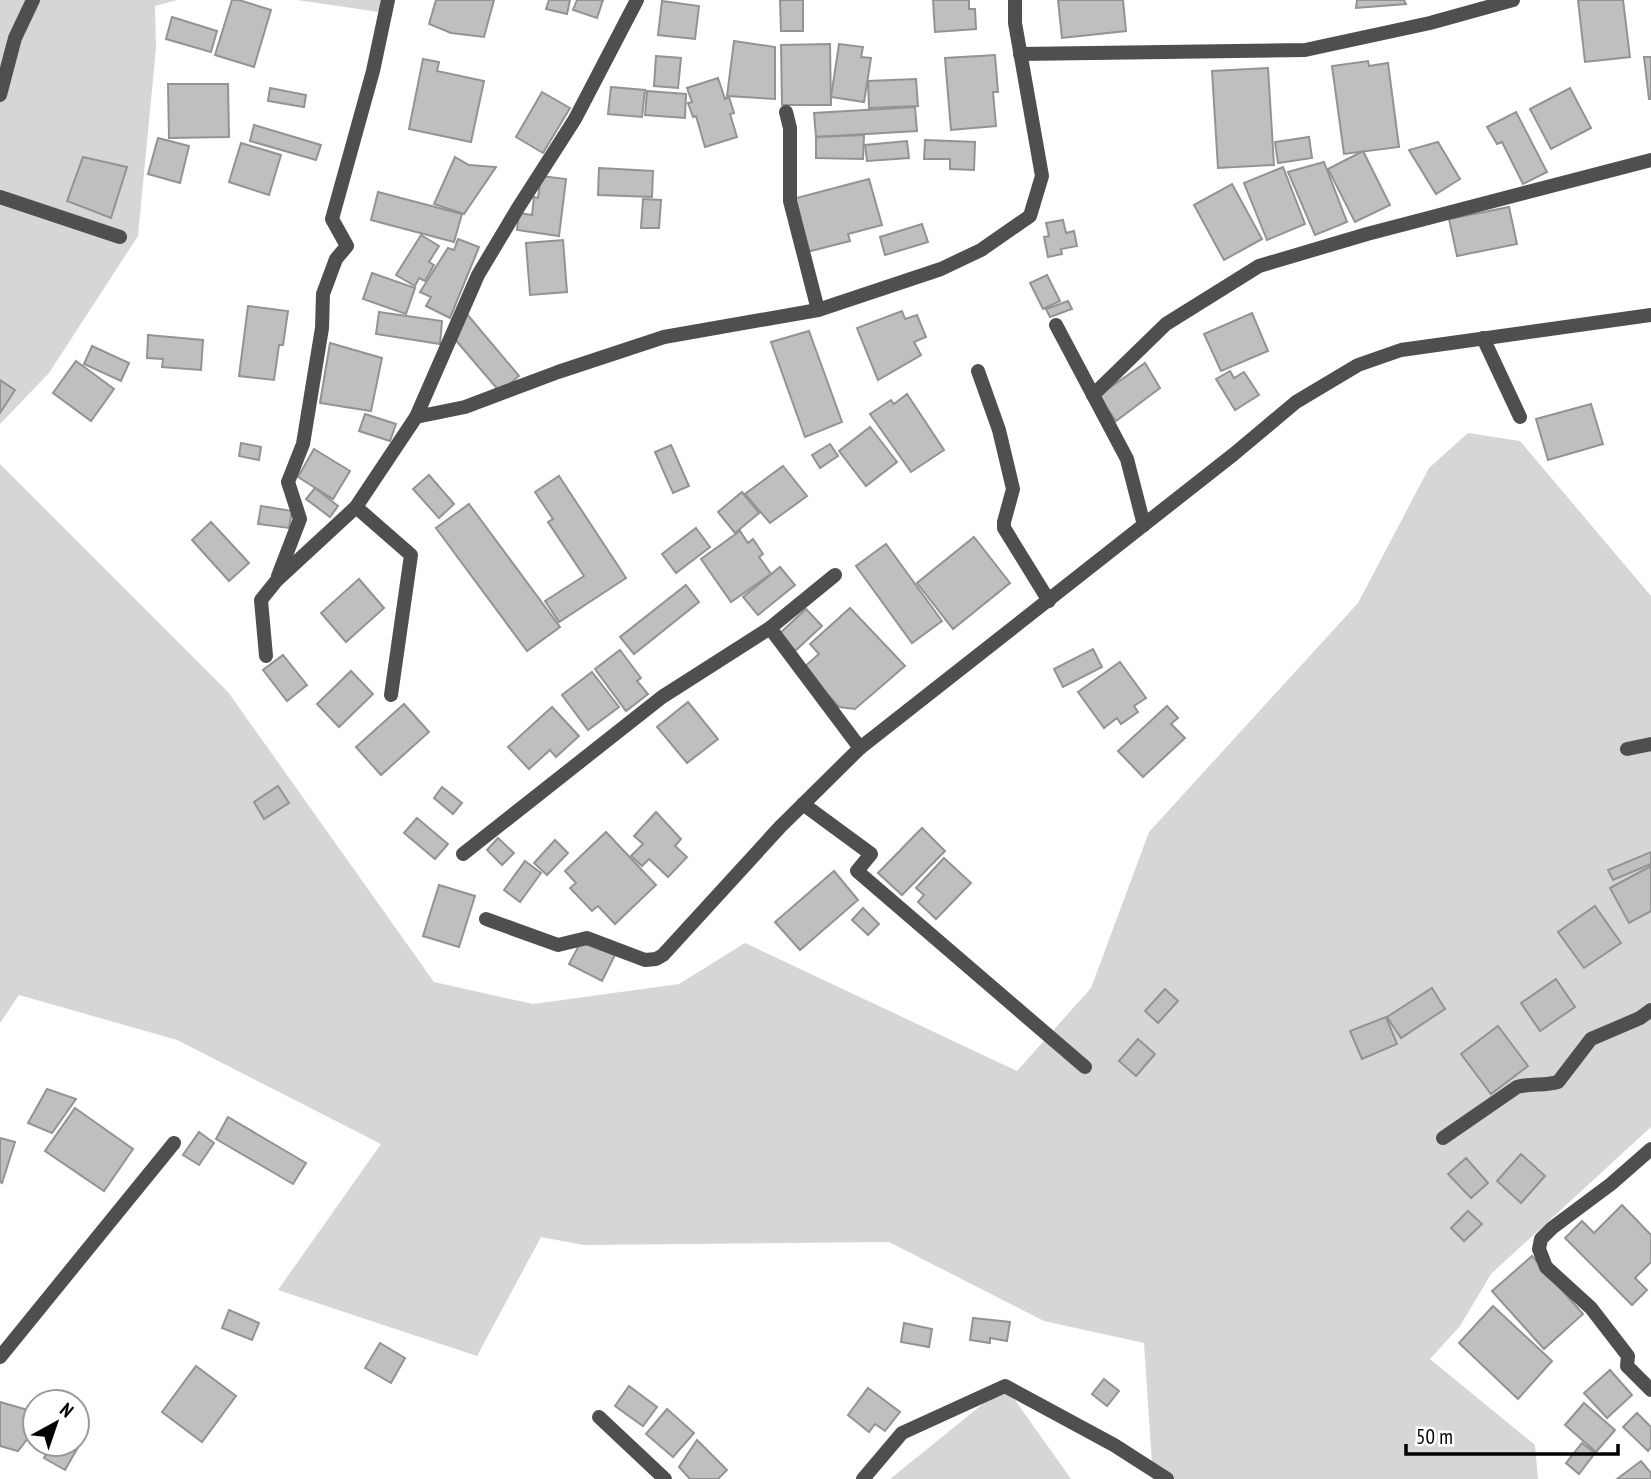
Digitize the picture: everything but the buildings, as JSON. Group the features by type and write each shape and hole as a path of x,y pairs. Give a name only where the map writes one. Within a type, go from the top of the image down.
{"street":[{"path":"276,580 300,519 288,482 303,444 320,338 323,294 336,259 347,246 332,219 373,71 388,0"},
{"path":"266,656 260,606 264,595 276,580 356,507 416,417 478,275 575,119 637,0"},
{"path":"416,417 465,407 558,372 664,337 818,310 941,270 981,250 1030,216 1042,176 1015,23 1015,0"},
{"path":"1020,54 1304,50 1430,23 1513,0"},
{"path":"0,95 27,3"},
{"path":"786,112 790,128 790,201 818,310"},
{"path":"1093,395 1166,324 1259,266 1367,234 1651,160"},
{"path":"0,197 120,237"},
{"path":"486,919 558,945 587,938 645,960 656,959 780,827 860,748 1049,601 1296,401 1358,365 1401,349 1651,315"},
{"path":"1056,325 1127,459 1144,525"},
{"path":"1483,338 1520,417"},
{"path":"978,371 999,430 1013,489 1004,528 1049,601"},
{"path":"356,507 411,555 391,695"},
{"path":"463,853 662,697 770,628 835,575"},
{"path":"770,628 860,748"},
{"path":"1627,749 1651,744"},
{"path":"803,804 871,854 857,871 1085,1067"},
{"path":"1443,1138 1517,1087 1558,1082 1591,1039 1640,1018 1651,1010"},
{"path":"0,1357 174,1143"},
{"path":"1651,1149 1611,1184 1552,1228 1541,1239 1539,1249 1546,1267 1591,1308 1628,1356 1627,1366 1651,1390"},
{"path":"863,1479 902,1433 1005,1386 1114,1445 1167,1479"},
{"path":"599,1417 665,1479"}],"shaded area":[{"path":"0,0 177,0 155,6 156,48 138,236 49,373 0,424"},
{"path":"297,0 389,0 386,13"},
{"path":"1468,433 1520,441 1651,596 1651,1127 1491,1274 1460,1326 1430,1359 1535,1445 1538,1479 1153,1479 1144,1343 1044,1321 889,1242 584,1245 541,1237 477,1356 278,1290 381,1144 177,1040 19,995 0,1023 0,464 228,692 434,982 533,1004 679,984 745,943 1017,1071 1091,988 1149,832 1358,603 1429,468"},
{"path":"1005,1386 1071,1479 890,1479"}]}
